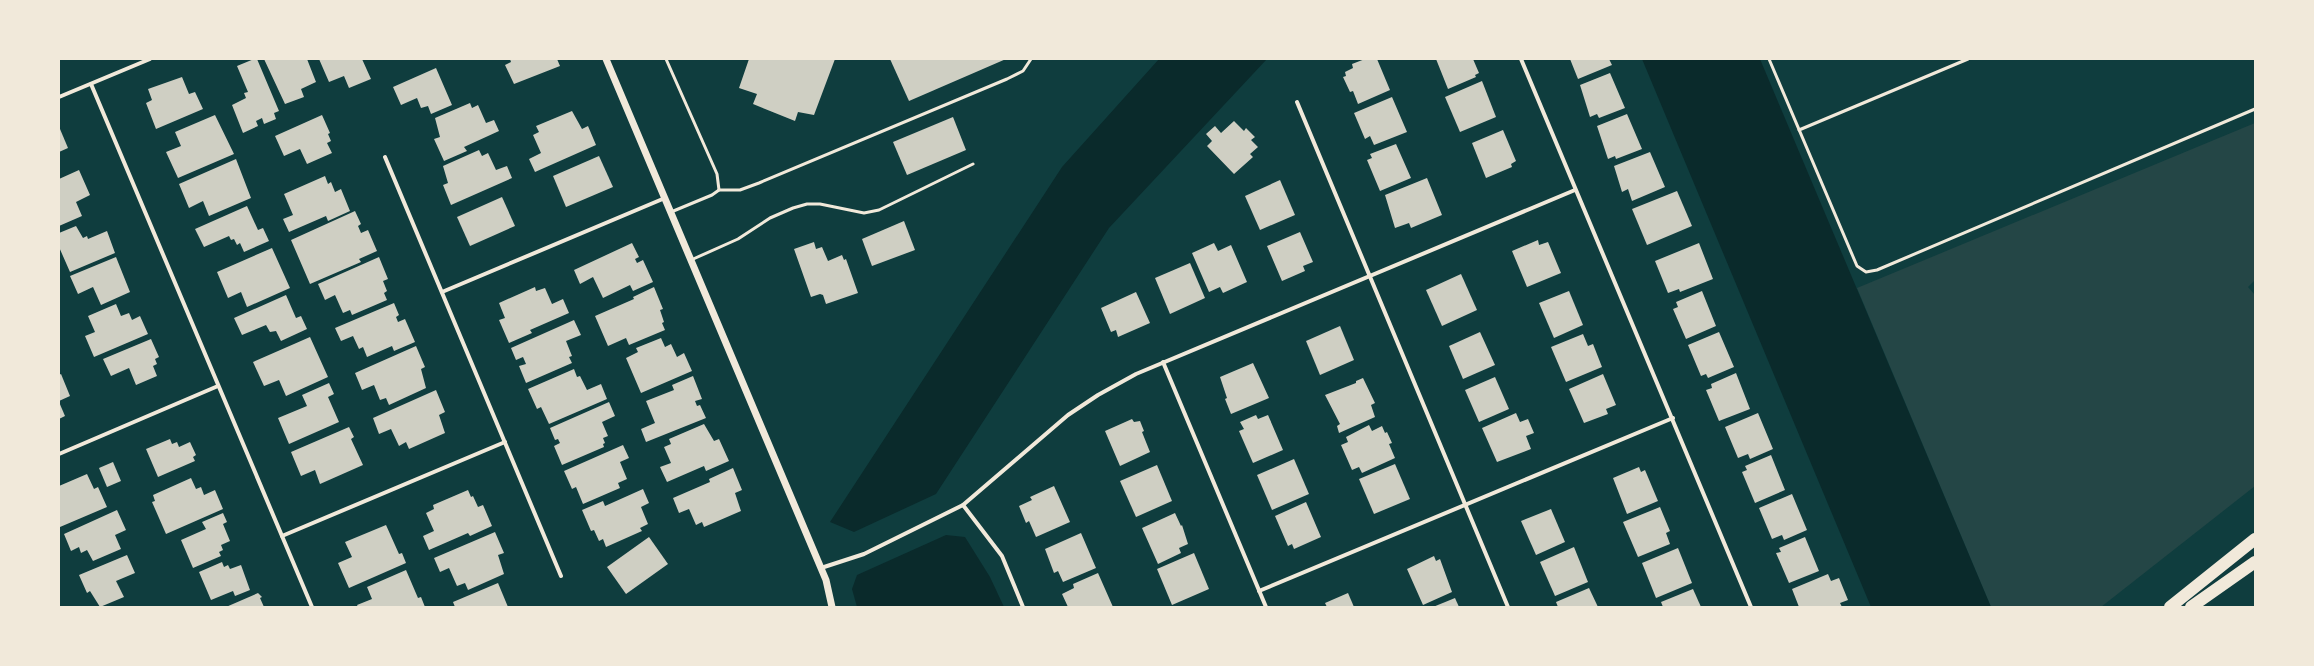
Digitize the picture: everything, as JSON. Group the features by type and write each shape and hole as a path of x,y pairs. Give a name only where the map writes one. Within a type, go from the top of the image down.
{"highway":[{"path":"2170,607 2255,539"},
{"path":"2191,607 2255,562"}],"street":[{"path":"59,97 150,59"},
{"path":"606,59 826,580 832,607"},
{"path":"1521,59 1673,418 1751,607"},
{"path":"91,84 312,607"},
{"path":"1297,102 1508,607"},
{"path":"385,157 561,576"},
{"path":"821,568 864,554 963,505 1068,415 1098,395 1163,362 1576,190"},
{"path":"442,292 665,198"},
{"path":"1163,362 1266,607"},
{"path":"59,454 218,386"},
{"path":"1259,591 1673,418"},
{"path":"282,536 505,442"},
{"path":"963,505 1002,556 1023,607"}],"lane":[{"path":"666,59 717,174 719,190"},
{"path":"671,212 712,195 719,190 740,190 759,183 1012,76 1022,71 1031,59"},
{"path":"1769,59 1857,266 1866,272 1877,270 2255,109"},
{"path":"1799,130 1968,59"},
{"path":"691,260 738,239 770,218 793,208 807,204 820,204 864,213 879,210 972,164"}],"shaded area":[{"path":"1159,59 1267,59 1109,228 936,494 854,532 830,522 1062,167"},
{"path":"1642,59 1760,59 1991,607 1871,607"},
{"path":"2255,123 2255,280 2248,287 2255,295 2255,486 2101,607 1991,607 1857,288"},
{"path":"946,535 965,537 990,577 1004,607 857,607 852,589 857,575"}],"building":[{"path":"257,59 279,111 274,113 276,119 264,124 262,118 256,121 258,126 243,133 232,105 246,98 244,93 248,92 237,66"},
{"path":"264,59 307,59 316,82 301,89 304,97 285,104"},
{"path":"319,59 362,59 371,79 349,88 344,76 329,82"},
{"path":"510,59 557,59 560,66 514,84 505,65 511,62"},
{"path":"749,59 835,59 814,115 798,112 795,121 753,104 757,94 739,88"},
{"path":"890,59 1006,59 909,101"},
{"path":"1365,59 1377,59 1390,90 1358,104 1353,91 1350,92 1343,77 1346,76 1345,72 1353,68 1352,64"},
{"path":"1436,59 1473,59 1479,73 1475,75 1476,77 1448,89"},
{"path":"1570,59 1609,59 1612,65 1578,79"},
{"path":"436,68 452,105 431,114 428,106 421,108 417,98 401,105 393,87"},
{"path":"1610,73 1625,108 1599,118 1597,114 1590,117 1580,85"},
{"path":"182,77 189,94 195,92 203,109 156,129 146,103 152,100 148,89"},
{"path":"1482,81 1496,117 1460,132 1445,97"},
{"path":"1392,97 1407,132 1374,145 1370,136 1365,139 1354,113"},
{"path":"470,103 472,108 478,105 486,123 494,120 499,131 464,147 467,151 444,161 434,139 440,137 435,118"},
{"path":"572,111 582,129 588,126 596,145 535,172 529,159 541,153 533,135 539,132 536,126"},
{"path":"1627,114 1642,149 1616,159 1615,156 1608,159 1597,126"},
{"path":"215,115 234,154 178,178 166,152 181,146 175,132"},
{"path":"322,115 330,133 328,134 331,141 327,143 332,153 307,164 300,149 284,156 275,136"},
{"path":"953,117 966,150 907,175 893,142"},
{"path":"1234,121 1244,131 1246,128 1255,137 1251,140 1258,147 1250,154 1253,157 1234,174 1207,146 1212,141 1206,134 1215,126 1221,133"},
{"path":"60,129 68,148 59,152 59,130"},
{"path":"1503,130 1516,161 1511,164 1512,167 1486,178 1472,143"},
{"path":"1396,144 1411,178 1380,191 1367,160 1372,158 1370,154"},
{"path":"479,150 482,156 488,153 496,170 507,166 512,178 451,205 443,185 448,183 443,166"},
{"path":"1650,152 1665,187 1632,201 1628,189 1622,192 1614,166"},
{"path":"599,156 613,187 566,207 553,176"},
{"path":"236,159 251,198 209,216 203,201 189,208 179,184"},
{"path":"79,170 90,195 76,202 82,216 59,226 59,179"},
{"path":"325,176 328,184 331,182 335,192 341,189 350,211 328,221 326,216 289,232 283,219 293,215 284,194"},
{"path":"1427,178 1442,215 1411,228 1409,223 1395,228 1385,195"},
{"path":"1280,180 1295,215 1260,230 1245,196"},
{"path":"1677,191 1692,226 1647,245 1632,209"},
{"path":"502,197 515,226 470,246 457,217"},
{"path":"247,206 258,230 263,228 269,241 244,252 240,243 237,245 234,239 231,240 229,236 204,247 195,229"},
{"path":"355,211 361,224 358,226 361,233 368,230 377,251 359,259 361,262 310,284 291,240"},
{"path":"904,221 915,250 872,266 862,239"},
{"path":"76,226 83,238 87,236 88,239 107,231 115,253 70,272 59,247 59,233"},
{"path":"1300,232 1313,262 1303,266 1305,271 1282,281 1267,246"},
{"path":"1538,240 1539,245 1548,242 1561,273 1527,287 1512,251"},
{"path":"814,242 816,249 822,247 828,261 842,255 844,260 846,259 858,293 826,304 823,295 820,294 811,297 794,249"},
{"path":"632,243 639,257 635,259 637,263 643,260 653,282 633,291 630,285 603,298 593,277 580,284 574,270"},
{"path":"1214,243 1218,251 1231,245 1247,282 1223,293 1220,287 1209,292 1192,253"},
{"path":"1699,243 1713,279 1680,292 1679,289 1668,293 1655,261"},
{"path":"272,248 290,288 247,307 241,292 228,298 217,272"},
{"path":"116,257 130,292 101,305 93,287 78,294 70,276"},
{"path":"379,257 388,279 383,281 387,291 384,293 387,300 352,315 350,310 343,313 335,295 325,300 318,284"},
{"path":"1190,263 1205,298 1170,314 1155,278"},
{"path":"1461,274 1477,310 1442,326 1426,290"},
{"path":"535,287 536,291 545,288 552,304 563,299 569,313 530,330 532,333 509,343 499,320 505,318 499,303"},
{"path":"654,287 663,309 660,310 664,322 662,323 665,330 629,345 626,338 608,346 595,316 634,299 633,297"},
{"path":"1569,291 1583,325 1554,338 1539,303"},
{"path":"1702,291 1716,326 1686,339 1673,309 1678,307 1676,302"},
{"path":"1136,292 1150,323 1118,337 1116,330 1111,332 1101,308"},
{"path":"286,295 296,318 301,316 307,329 281,341 276,331 270,332 266,325 242,335 234,318"},
{"path":"394,303 399,315 396,317 398,322 405,319 415,342 394,351 392,346 367,357 363,347 359,349 353,336 341,341 335,328"},
{"path":"116,304 121,316 129,313 132,320 140,316 148,334 94,357 85,336 95,332 88,316"},
{"path":"574,320 581,335 566,341 572,356 569,357 572,363 526,383 519,366 526,364 523,357 516,360 511,348"},
{"path":"1340,326 1354,360 1320,375 1306,341"},
{"path":"1480,332 1495,365 1463,379 1449,346"},
{"path":"1719,332 1734,367 1708,378 1706,374 1701,376 1688,345"},
{"path":"1583,334 1588,346 1593,344 1602,367 1566,382 1551,347"},
{"path":"310,337 328,377 286,396 279,380 264,386 253,362"},
{"path":"661,338 665,347 671,344 677,357 684,353 692,371 641,393 626,358 638,352 636,348"},
{"path":"151,339 159,357 155,359 157,364 153,366 157,376 136,385 129,368 111,376 103,359"},
{"path":"416,346 425,367 421,369 426,388 389,405 386,398 380,400 374,385 362,390 355,373"},
{"path":"1253,363 1269,398 1231,414 1225,399 1227,398 1220,377"},
{"path":"574,369 577,377 580,376 587,390 601,384 607,399 549,424 541,407 537,409 528,389"},
{"path":"1736,373 1750,409 1719,421 1706,390 1712,388 1711,384"},
{"path":"61,374 70,396 59,401 59,375"},
{"path":"1603,374 1616,405 1606,409 1608,414 1584,423 1569,389"},
{"path":"693,376 702,399 695,401 697,406 700,405 706,418 646,442 641,429 655,423 646,401 674,390 672,385"},
{"path":"1495,377 1509,409 1479,422 1465,390"},
{"path":"1363,378 1375,403 1371,405 1375,417 1339,433 1337,426 1340,424 1325,395 1356,383 1356,381"},
{"path":"329,383 334,394 328,397 339,422 289,444 278,418 307,406 302,395"},
{"path":"436,390 445,412 439,415 445,433 409,449 406,442 399,446 391,429 379,434 373,418"},
{"path":"59,402 65,416 59,419"},
{"path":"609,402 615,416 602,422 608,436 603,438 605,443 603,444 604,447 562,465 554,446 560,443 558,439 555,440 550,428"},
{"path":"1516,413 1520,422 1528,419 1534,433 1526,436 1531,449 1497,462 1482,428"},
{"path":"1758,413 1773,449 1750,459 1748,454 1738,458 1725,427"},
{"path":"1256,415 1258,419 1268,415 1283,450 1253,463 1239,431 1244,429 1240,422"},
{"path":"1132,419 1134,422 1140,421 1144,431 1142,432 1150,452 1120,466 1105,431"},
{"path":"704,424 714,441 719,439 729,461 706,471 704,466 667,482 660,467 671,463 664,447 671,444 669,439"},
{"path":"1369,425 1372,431 1382,426 1385,433 1387,432 1392,443 1389,444 1395,458 1362,473 1359,467 1352,470 1341,445 1348,442 1346,437"},
{"path":"349,427 354,437 351,439 363,465 320,484 315,470 301,476 291,452"},
{"path":"170,439 172,444 177,442 179,447 190,442 196,455 193,457 195,461 158,477 146,449"},
{"path":"623,445 629,458 620,462 627,479 618,483 620,488 583,504 576,487 572,489 564,471"},
{"path":"1771,455 1785,490 1755,503 1742,472 1747,470 1745,466"},
{"path":"1294,459 1309,494 1272,510 1257,475"},
{"path":"113,462 121,481 107,487 99,468"},
{"path":"1395,464 1410,499 1374,514 1359,479"},
{"path":"1157,465 1172,501 1136,517 1120,481"},
{"path":"1639,467 1641,472 1645,470 1658,501 1627,514 1613,478"},
{"path":"733,468 742,490 735,493 741,511 704,527 702,522 696,525 689,509 679,513 673,498 710,482 709,479"},
{"path":"87,474 94,489 98,487 107,507 60,527 59,486"},
{"path":"191,478 196,489 201,487 204,495 215,490 223,509 166,534 152,502 155,501 153,495"},
{"path":"1054,486 1070,522 1036,537 1029,521 1026,523 1019,506 1032,500 1030,497"},
{"path":"643,489 649,503 641,507 648,524 640,528 642,531 606,547 603,539 599,541 594,530 591,531 582,510 603,501 605,506"},
{"path":"468,490 471,497 473,496 478,507 483,505 492,526 470,536 468,533 429,550 423,536 434,531 426,513 434,509 433,505"},
{"path":"1792,494 1807,530 1784,540 1782,535 1772,539 1759,508"},
{"path":"1306,502 1321,537 1294,549 1292,544 1288,546 1275,516"},
{"path":"1660,507 1670,531 1666,533 1670,544 1638,557 1623,522"},
{"path":"1551,509 1565,542 1536,555 1521,521"},
{"path":"117,510 126,530 115,535 121,549 93,561 87,550 81,553 79,547 71,551 64,534"},
{"path":"223,513 227,522 223,524 230,541 221,545 223,550 219,552 221,556 193,568 181,540 206,529 202,522"},
{"path":"1175,513 1181,526 1182,525 1188,544 1179,548 1181,553 1158,564 1142,528"},
{"path":"386,525 399,554 402,553 406,563 349,588 338,563 352,557 345,542"},
{"path":"495,532 504,553 498,555 504,574 468,590 465,583 457,586 449,568 440,572 434,558"},
{"path":"1081,533 1096,568 1063,582 1058,571 1054,573 1045,549"},
{"path":"649,537 668,564 626,594 607,567"},
{"path":"1805,537 1819,571 1789,583 1776,553 1781,552 1779,548"},
{"path":"1574,547 1588,582 1555,596 1540,562"},
{"path":"1678,548 1692,583 1656,598 1642,563"},
{"path":"1194,553 1209,589 1172,605 1157,569"},
{"path":"127,555 135,573 116,581 124,597 100,607 90,591 87,593 79,575"},
{"path":"1434,556 1436,561 1440,559 1452,592 1423,605 1407,569"},
{"path":"222,562 224,567 228,565 230,569 241,565 250,590 235,596 233,591 211,600 199,572"},
{"path":"406,570 418,598 421,597 425,607 358,607 357,605 372,599 367,587"},
{"path":"1098,573 1113,607 1068,607 1062,594 1074,588 1073,584"},
{"path":"1828,574 1831,581 1839,578 1848,600 1840,603 1842,607 1799,607 1792,589"},
{"path":"498,583 508,607 455,607 453,602"},
{"path":"1589,588 1598,607 1558,607 1556,602"},
{"path":"1693,589 1701,607 1663,607 1661,602"},
{"path":"258,593 262,597 260,598 264,607 226,607"},
{"path":"1348,593 1354,607 1327,607 1325,603"},
{"path":"1455,598 1459,607 1433,607"}]}
